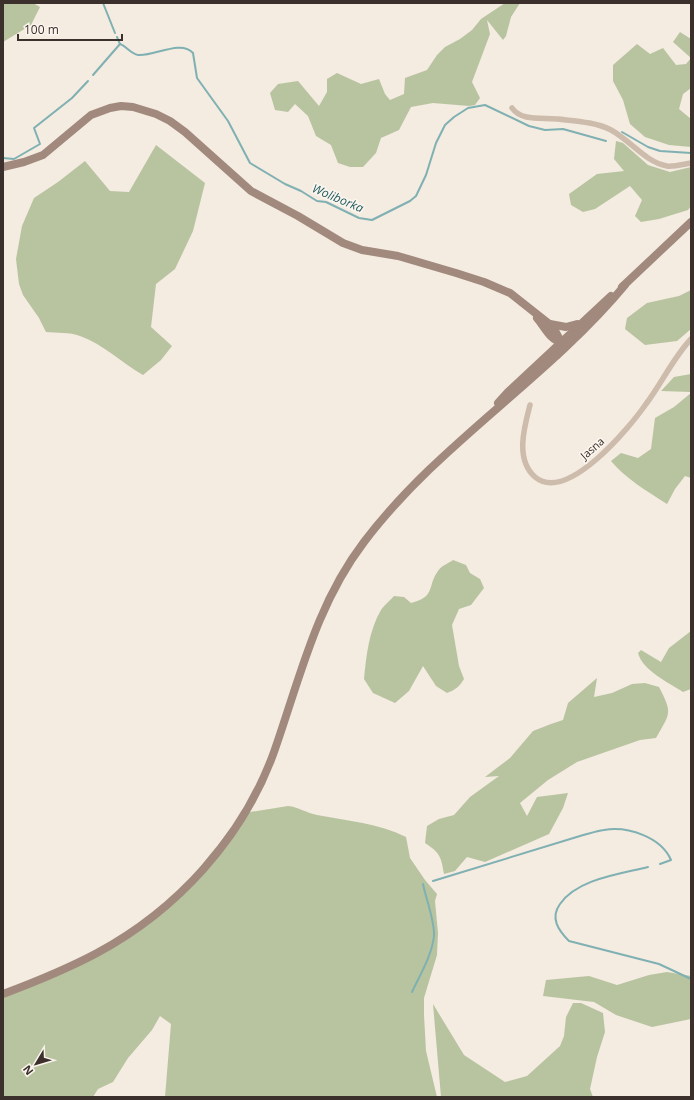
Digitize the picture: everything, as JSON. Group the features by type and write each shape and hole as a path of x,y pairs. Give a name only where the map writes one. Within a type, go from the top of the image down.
{"main road":[{"path":"3,167 24,162 43,155 86,119 99,112 121,106 142,109 170,121 185,132 251,191 298,216 343,243 362,250 398,256 484,282 510,293 550,324 558,335 560,342"},
{"path":"554,353 560,342 607,299 625,285 691,222"},
{"path":"3,994 72,966 127,935 156,915 209,863 231,834 259,786 273,754 314,632 338,581 365,541 396,504 432,467 480,423 508,392 573,339 610,303 625,285"},
{"path":"530,308 551,337 557,342 573,339"},
{"path":"550,324 566,327 580,324"},
{"path":"551,337 554,353"}],"street":[{"path":"512,108 515,112 523,116 532,118 572,120 610,129 625,138 648,157 666,166 691,163"},
{"name":"Jasna","path":"530,405 523,432 522,443 526,464 530,473 539,480 548,483 560,482 592,463 621,435 646,405 678,355 691,339"}],"green space":[{"path":"3,3 33,3 40,7 31,25 3,42"},
{"path":"505,3 520,3 511,17 506,36 503,40 487,20 490,34 472,82 480,98 475,105 469,106 433,103 411,107 399,130 381,138 376,153 363,167 350,167 338,163 331,145 316,136 308,116 295,104 288,112 275,110 270,93 278,84 298,81 319,106 327,92 327,79 337,73 361,84 379,79 385,94 390,100 404,94 405,78 427,70 437,55 445,47 460,39 472,30 481,19"},
{"path":"680,32 691,39 691,58 673,42"},
{"path":"637,44 650,54 663,48 676,65 686,64 691,58 691,88 683,94 679,109 691,119 691,147 669,145 645,137 630,124 623,100 613,81 613,65"},
{"path":"616,141 623,143 648,165 670,172 691,167 691,206 688,210 659,219 641,222 635,216 642,200 630,186 595,209 583,212 571,205 569,194 597,174 624,171 614,159"},
{"path":"156,145 205,183 193,231 175,269 156,284 151,327 172,346 161,360 143,375 88,339 72,334 46,332 39,318 23,295 19,284 16,259 22,226 34,198 85,161 110,191 129,192"},
{"path":"691,290 691,329 677,341 645,345 625,329 627,318 647,303 679,296"},
{"path":"691,374 691,392 661,391 674,377"},
{"path":"691,393 691,478 685,476 675,489 667,504 630,479 611,461 621,453 638,458 651,449 655,418 674,407"},
{"path":"453,560 466,565 470,573 480,579 484,588 471,605 459,609 452,625 459,666 464,679 457,688 447,693 436,686 423,666 409,691 395,703 373,693 364,679 371,635 381,610 394,596 404,597 411,603 424,598 428,594 439,569"},
{"path":"691,631 691,689 683,692 650,671 638,653 641,650 661,662 669,648"},
{"path":"597,678 594,697 612,693 632,684 645,683 659,687 668,708 668,713 667,718 656,738 640,740 577,762 548,780 520,803 527,816 537,797 568,793 563,808 549,834 485,862 467,857 455,871 444,874 442,863 437,852 425,843 427,826 439,819 454,815 470,797 499,776 485,777 510,758 533,731 563,720 568,703"},
{"path":"288,806 317,815 374,825 406,837 410,858 425,880 437,894 435,901 438,933 437,955 424,998 424,1015 426,1051 437,1097 165,1097 171,1024 160,1016 152,1030 128,1058 113,1082 98,1089 93,1097 3,1097 3,994 99,952 173,900 244,813"},
{"path":"667,972 691,976 691,1019 652,1027 616,1015 594,1002 543,996 546,980 589,976 617,985 649,975"},
{"path":"573,1003 581,1003 603,1013 605,1032 597,1057 590,1089 593,1097 441,1097 433,1004 464,1055 505,1082 527,1076 560,1046 564,1036 566,1017"}],"waterway":[{"path":"103,3 115,33"},
{"name":"Woliborka","path":"117,37 120,44"},
{"name":"Woliborka","path":"120,44 138,55 151,54 174,48 188,49 193,53 197,78 228,121 250,163 317,201 326,202 359,218 372,220 410,201 416,196 426,175 436,143 445,125 468,108 485,105 529,126 545,130 563,129 606,141"},
{"name":"Woliborka","path":"93,75 120,44"},
{"name":"Woliborka","path":"3,158 14,159 40,144 34,128 72,98 88,81"},
{"name":"Woliborka","path":"622,132 648,147 660,151 691,153"},
{"path":"433,881 580,836 601,830 613,829 633,832 652,839 660,845 671,860 660,864"},
{"path":"648,867 612,875 588,883 577,889 568,896 557,909 557,924 569,941 659,964 691,979"},
{"path":"412,992 428,958 434,936 432,917 423,884"}]}
